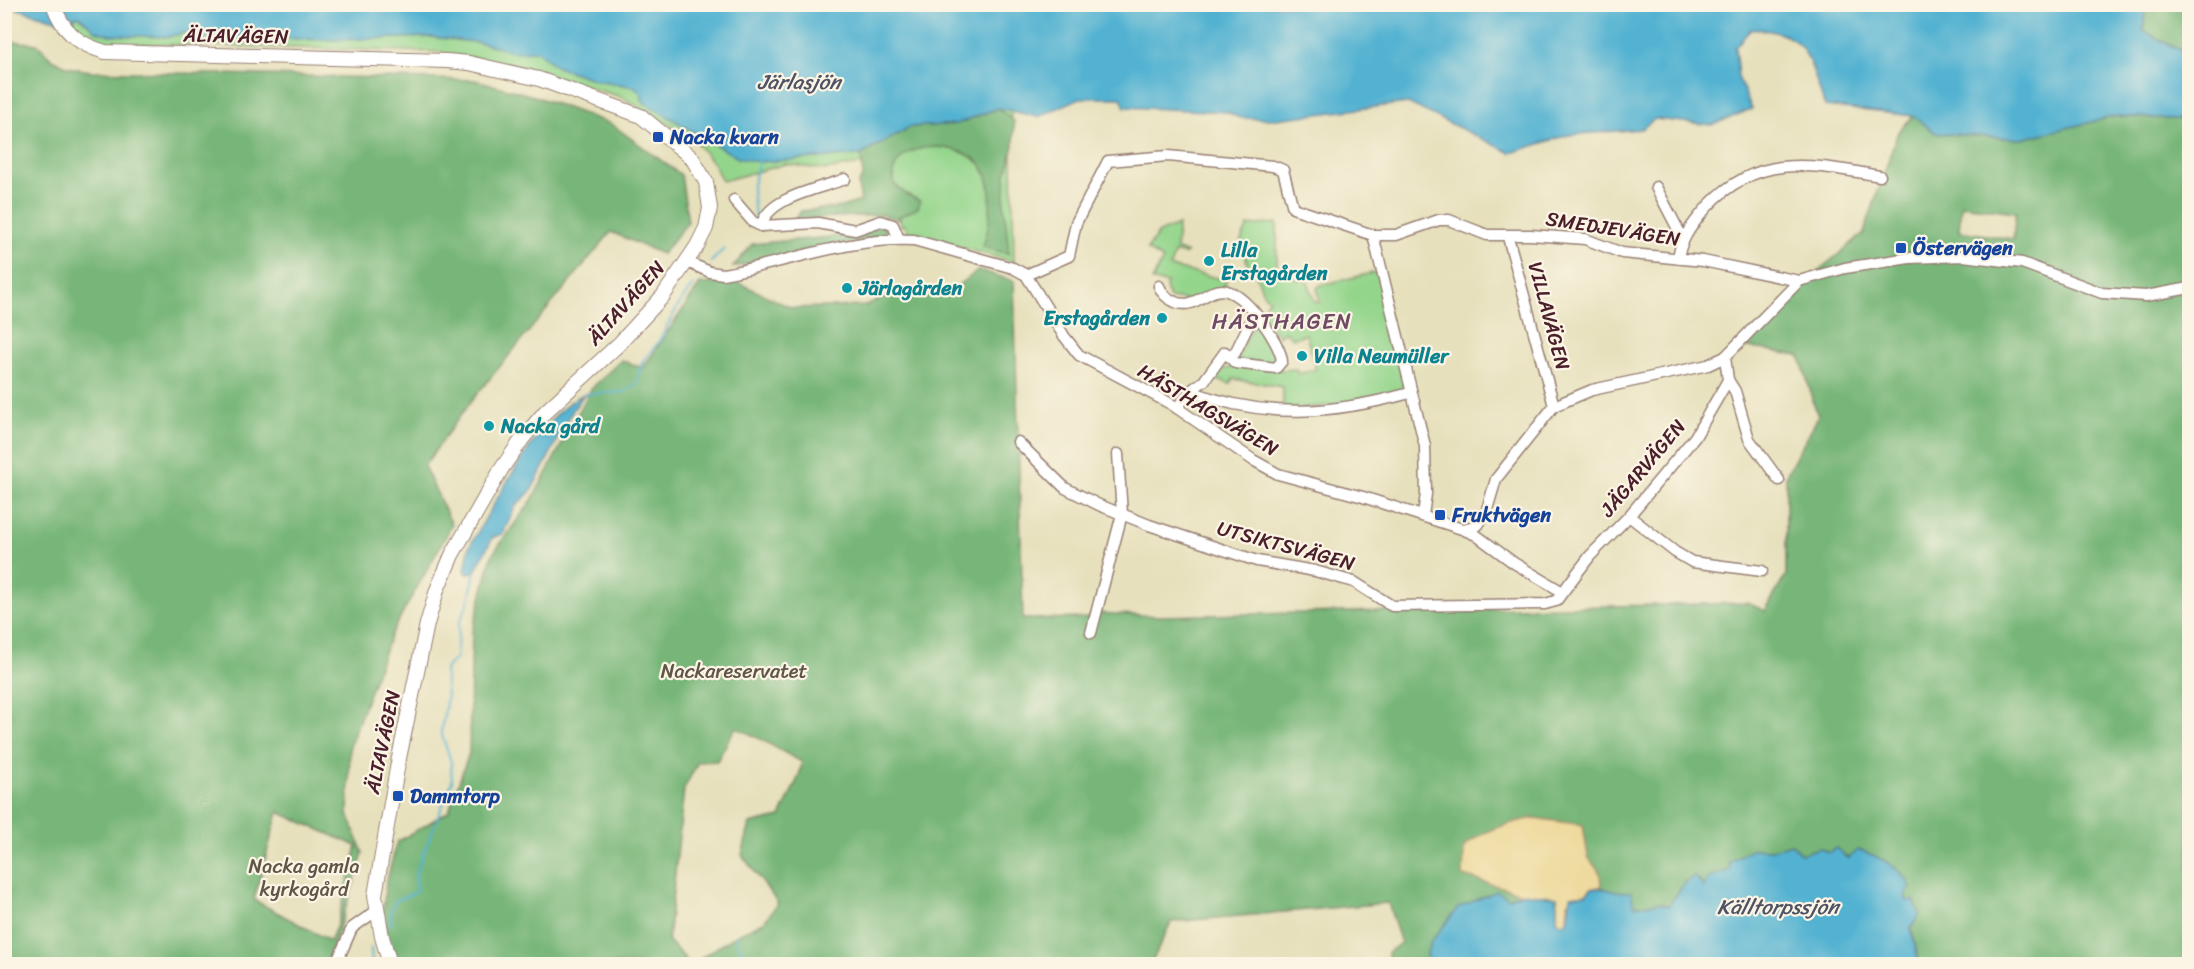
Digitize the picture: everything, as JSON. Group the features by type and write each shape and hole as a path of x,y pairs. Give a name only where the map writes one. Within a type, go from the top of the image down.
{"main road":[{"name":"ÄLTAVÄGEN","path":"53,4 66,31 89,47 117,53 468,63 539,79 629,110 652,123 692,158 706,182 710,194 709,218 687,262 663,296 619,344 545,412 523,438 502,468 452,555 437,590 427,624 380,854 375,895 376,911 390,964"}],"street":[{"name":"SMEDJEVÄGEN","path":"1026,275 1069,256 1076,223 1108,161 1168,156 1273,166 1284,170 1293,208 1373,234 1396,235 1439,220 1449,220 1478,232 1508,237 1531,235 1585,239 1622,253 1678,257 1770,273 1799,281"},
{"path":"1678,257 1683,239 1721,192 1748,175 1782,165 1799,164 1880,176"},
{"path":"761,226 763,217 778,202 845,179"},
{"path":"1656,187 1683,239"},
{"path":"734,201 753,222 761,226 818,224 855,230 881,221 893,225 899,239"},
{"path":"1373,234 1410,393 1425,446 1426,494 1423,515"},
{"name":"VILLAVÄGEN","path":"1508,237 1554,406"},
{"path":"687,262 710,272 723,274 868,243 899,239 914,240 998,262 1026,275"},
{"path":"1462,529 1478,525 1486,513 1496,478 1554,406 1592,390 1708,365 1725,357 1799,281 1845,268 1900,259 1964,256 2022,263 2103,293 2146,296 2190,288"},
{"name":"HÄSTHAGSVÄGEN","path":"1026,275 1064,336 1079,355 1177,408 1253,460 1278,474 1423,515 1462,529 1476,535 1514,563 1561,591"},
{"path":"1160,286 1169,299 1181,304 1191,304 1215,291 1224,290 1241,298 1272,335 1281,350 1282,361 1276,368 1260,368 1235,363 1228,354"},
{"path":"1177,408 1190,391 1204,381 1228,354 1235,353 1254,314"},
{"path":"1725,357 1728,380 1735,391 1749,438 1779,480"},
{"name":"JÄGARVÄGEN","path":"1561,591 1629,516 1695,437 1728,380"},
{"path":"1190,391 1254,408 1303,412 1325,411 1410,393"},
{"name":"UTSIKTSVÄGEN","path":"1018,442 1065,488 1122,514 1257,561 1315,571 1354,582 1399,608 1545,604 1556,601 1561,591"},
{"path":"1091,633 1094,613 1122,514 1118,454"},
{"path":"1629,516 1675,552 1692,562 1762,571"},
{"path":"336,964 351,928 376,911"}],"green space":[{"path":"62,5 1017,5 1011,109 1014,262 909,233 905,225 901,226 900,216 872,162 826,170 786,164 722,181 713,163 693,139 621,97 511,64 438,52 106,43 90,38 78,30"},
{"path":"2145,5 2189,5 2189,55 2143,31"},
{"path":"5,40 37,44 52,59 68,67 90,71 475,80 537,97 611,124 681,175 688,222 662,254 611,232 468,405 424,466 452,525 391,634 350,745 348,814 363,853 328,964 5,964","holes":["278,812 357,846 337,925 330,941 254,900"]},
{"path":"998,108 1014,121 1014,145 1006,174 1004,205 1009,254 983,247 988,228 990,205 986,173 973,158 948,148 921,149 909,153 900,160 893,172 894,184 906,194 920,201 918,208 898,217 899,220 882,215 795,219 801,211 841,207 861,201 858,184 863,176 861,155 910,127 957,124"},
{"name":"Nackareservatet","path":"1913,116 1936,133 2021,139 2116,116 2189,120 2189,964 1919,964 1905,895 1844,855 1828,853 1820,848 1801,854 1792,844 1770,850 1751,849 1729,862 1730,870 1708,878 1704,887 1694,876 1686,882 1668,906 1659,903 1634,906 1601,887 1600,873 1588,857 1583,825 1534,818 1463,876 1522,893 1509,898 1497,892 1458,908 1431,942 1426,955 1431,964 1389,964 1388,952 1401,943 1388,903 1171,922 1151,964 692,964 736,935 764,922 778,903 742,855 750,824 780,817 799,776 802,762 735,728 717,761 698,762 684,789 668,940 690,964 399,964 382,919 386,884 397,842 449,811 469,753 472,632 492,555 532,500 591,389 621,360 643,368 700,284 737,282 792,308 864,306 890,295 947,293 979,270 1014,281 1023,619 1088,618 1094,613 1160,616 1748,603 1765,611 1786,575 1786,475 1818,417 1800,356 1743,346 1818,271 1864,233 1898,132","holes":["1961,205 2016,212 2013,239 1959,231"]},
{"path":"1277,223 1277,266 1286,276 1308,282 1315,302 1320,302 1317,288 1321,285 1377,272 1404,382 1400,391 1333,406 1283,408 1283,387 1233,379 1231,384 1211,378 1229,368 1239,367 1296,369 1298,374 1316,369 1306,334 1293,338 1284,331 1279,336 1259,313 1269,299 1263,294 1254,267 1248,267 1241,240 1248,226"},
{"path":"880,225 888,230 882,236 733,267 752,244 840,236 858,233"},
{"path":"1178,225 1176,250 1186,252 1186,254 1174,253 1170,267 1226,280 1225,287 1192,301 1170,298 1166,288 1167,283 1152,281 1163,259 1147,250 1158,233"},
{"path":"1255,322 1258,322 1277,348 1277,364 1237,360"}],"sand":[{"path":"1534,818 1583,825 1588,857 1600,873 1601,887 1592,888 1586,894 1568,903 1567,922 1563,924 1557,920 1557,897 1529,895 1463,876 1464,847 1471,841 1496,828"}],"water":[{"name":"Järlasjön","path":"4,5 2145,5 2143,31 2189,55 2189,120 2116,116 2021,139 1936,133 1913,116 1825,106 1809,61 1796,42 1785,35 1751,29 1735,47 1738,77 1752,109 1712,125 1655,119 1641,129 1568,135 1511,153 1408,103 1276,119 1240,118 1227,112 1125,107 1121,98 1080,98 1038,117 998,108 957,124 910,127 861,155 759,162 738,158 643,102 641,94 635,87 596,80 557,67 537,51 513,52 482,43 431,37 337,40 207,37 188,32 168,37 110,35 96,31 79,16 74,17 73,25"},
{"path":"584,394 573,410 531,491 515,507 503,534 493,537 475,571 467,574 465,571 469,547 519,462 551,421 567,405"},
{"name":"Källtorpssjön","path":"1792,844 1801,854 1820,848 1828,853 1836,848 1848,859 1858,850 1882,859 1897,869 1911,888 1905,895 1907,901 1914,900 1920,914 1911,928 1919,964 1431,964 1426,955 1431,942 1458,908 1497,891 1509,898 1522,893 1557,897 1557,920 1563,924 1567,922 1571,896 1586,894 1592,888 1631,892 1634,906 1660,903 1668,906 1686,882 1695,876 1704,887 1708,878 1730,870 1729,862 1751,849 1770,850"}],"waterway":[{"path":"755,217 752,188 759,162"},
{"path":"711,262 724,249"},
{"path":"584,394 625,392 638,383 644,360 659,341 676,309 693,285"},
{"path":"391,925 391,911 395,901 416,892 416,872 452,782 451,762 441,732 447,697 445,669 456,658 459,624 469,600 475,571"},
{"path":"736,935 745,964"},
{"path":"371,948 372,964"}],"place":[{"name":"Nacka kvarn","path":"658,137"},
{"name":"Östervägen","path":"1901,248"},
{"name":"Lilla Erstagården","path":"1209,261"},
{"name":"Järlagården","path":"847,288"},
{"name":"Erstagården","path":"1162,318"},
{"name":"Villa Neumüller","path":"1302,356"},
{"name":"Nacka gård","path":"489,426"},
{"name":"Fruktvägen","path":"1440,515"},
{"name":"Dammtorp","path":"398,796"}],"district":[{"name":"HÄSTHAGEN","path":"1282,321"}],"park label":[{"name":"Nacka gamla kyrkogård","path":"304,878"}]}
